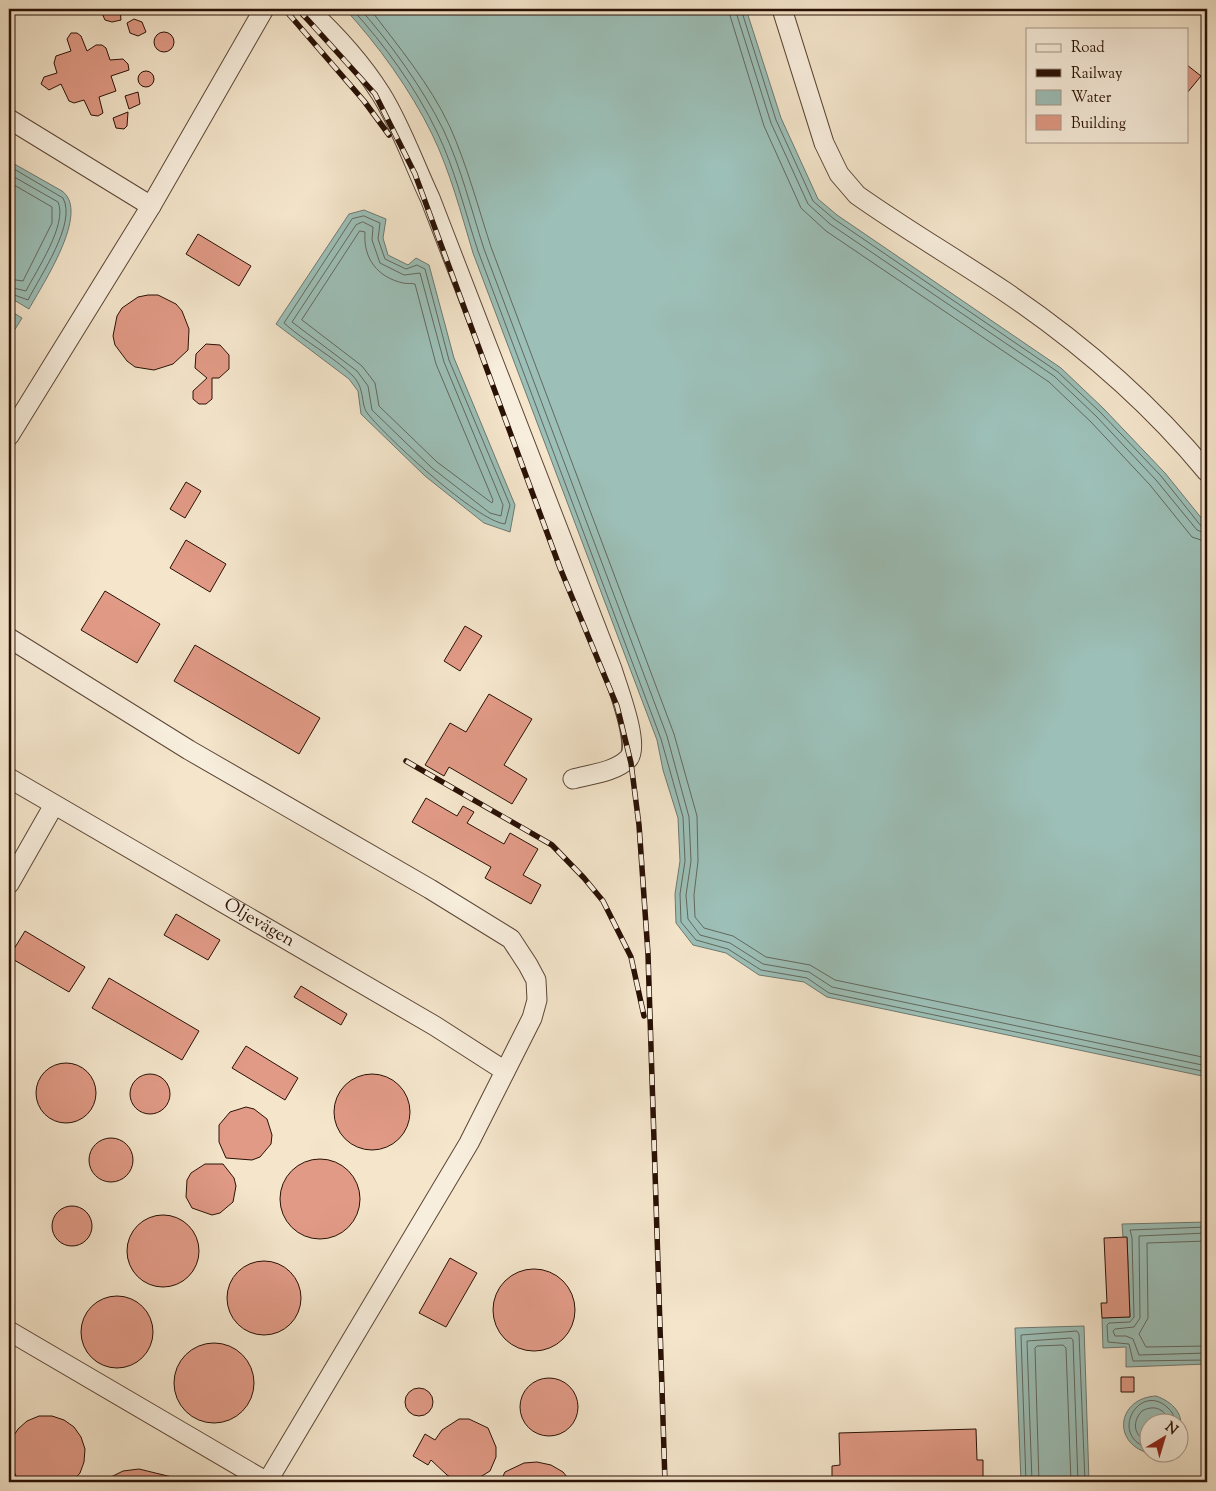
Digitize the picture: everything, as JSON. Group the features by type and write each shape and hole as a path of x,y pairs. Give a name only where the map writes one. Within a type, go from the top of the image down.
{"street":[{"path":"9,436 151,206 264,9"},
{"path":"308,9 355,61 381,94 404,140 430,198 612,669 632,736 633,751 630,758 617,767 574,779"},
{"path":"782,9 824,143 840,174 857,195 1004,291 1059,330 1148,409 1207,472"},
{"path":"9,119 151,206"},
{"path":"9,638 189,750 430,889 511,939 536,980 537,1000 532,1018 469,1142 267,1482 9,1332"},
{"name":"Oljevägen","path":"9,778 435,1026 505,1071"},
{"path":"9,884 54,805"}],"water":[{"path":"345,9 746,9 781,118 818,199 837,215 1061,368 1104,409 1165,473 1207,525 1207,1077 827,997 804,982 759,975 726,953 693,945 676,923 675,894 680,861 678,818 663,770 657,740 473,253 455,192 432,134 404,84 369,37"},
{"path":"9,161 62,191 69,201 71,215 68,231 53,267 29,309 9,297"},
{"path":"364,210 386,219 383,238 388,255 408,265 416,258 429,265 454,358 515,505 510,532 484,523 425,476 361,414 358,391 349,379 276,324 349,214"},
{"path":"9,310 22,318 9,339"},
{"path":"1207,1222 1207,1364 1126,1367 1126,1347 1103,1348 1102,1318 1130,1317 1127,1238 1123,1237 1122,1224"},
{"path":"1084,1326 1089,1482 1021,1482 1015,1328"},
{"path":"1156,1396 1173,1406 1178,1414 1138,1414 1138,1448 1128,1440 1124,1431 1124,1421 1127,1412 1134,1404 1143,1399"}],"building":[{"path":"100,9 120,9 121,20 112,22 105,20"},
{"path":"134,19 142,22 146,32 138,36 130,33 127,23"},
{"path":"164,32 171,35 174,42 171,49 164,52 157,49 154,42 157,35"},
{"path":"71,33 77,33 81,36 87,51 96,45 102,45 106,48 110,60 123,59 128,64 129,70 111,76 116,91 99,97 103,113 98,116 91,115 84,100 74,103 69,101 61,84 49,90 41,84 44,77 57,73 54,63 56,56 71,51 67,39"},
{"path":"1188,66 1201,76 1188,92"},
{"path":"146,71 152,73 154,79 152,85 146,87 140,85 138,79 140,73"},
{"path":"138,92 140,104 129,109 125,96"},
{"path":"128,112 127,126 124,129 116,128 113,118"},
{"path":"198,234 251,266 239,286 186,254"},
{"path":"158,295 176,304 182,311 189,329 188,350 173,364 154,370 135,367 127,361 115,345 113,336 117,316 122,308 138,297"},
{"path":"206,344 220,345 229,355 229,369 219,378 212,378 212,399 206,404 199,404 193,399 193,391 207,378 195,368 196,354"},
{"path":"186,482 201,491 185,518 170,509"},
{"path":"186,540 226,564 210,592 170,568"},
{"path":"105,591 160,624 137,663 81,630"},
{"path":"465,626 482,636 460,671 444,661"},
{"path":"195,645 320,718 299,754 174,681"},
{"path":"489,694 532,719 504,765 527,779 512,804 449,767 444,776 425,765 450,723 466,732"},
{"path":"426,798 457,816 463,806 474,812 467,823 504,844 510,833 538,849 523,875 541,885 531,904 485,878 491,867 412,822"},
{"path":"176,914 220,940 208,960 164,935"},
{"path":"25,931 85,967 69,992 9,957"},
{"path":"109,978 199,1031 182,1060 92,1008"},
{"path":"301,986 347,1014 341,1025 294,997"},
{"path":"246,1046 298,1078 285,1100 232,1068"},
{"path":"66,1063 83,1068 91,1076 96,1093 91,1110 83,1118 66,1123 49,1118 41,1110 36,1093 41,1076 49,1068"},
{"path":"150,1074 164,1080 170,1094 164,1108 150,1114 136,1108 130,1094 136,1080"},
{"path":"372,1074 386,1077 399,1085 407,1098 410,1112 407,1126 399,1139 386,1147 372,1150 358,1147 345,1139 337,1126 334,1112 337,1098 345,1085 358,1077"},
{"path":"246,1107 254,1109 267,1119 272,1135 271,1144 260,1157 252,1160 226,1158 219,1142 219,1125 230,1112"},
{"path":"107,1138 115,1138 127,1144 133,1160 127,1176 115,1182 107,1182 95,1176 89,1164 89,1156 95,1144"},
{"path":"320,1159 335,1162 348,1171 357,1184 360,1199 357,1214 348,1227 335,1236 320,1239 305,1236 292,1227 283,1214 280,1199 283,1184 292,1171 305,1162"},
{"path":"205,1164 223,1164 234,1178 236,1186 233,1202 220,1213 212,1215 192,1208 186,1197 187,1180 191,1173"},
{"path":"68,1206 76,1206 83,1209 89,1215 92,1226 89,1237 83,1243 76,1246 68,1246 61,1243 55,1237 52,1230 52,1222 55,1215 61,1209"},
{"path":"163,1215 183,1221 193,1231 199,1251 193,1271 183,1281 163,1287 143,1281 133,1271 127,1251 133,1231 143,1221"},
{"path":"1127,1237 1130,1317 1102,1318 1101,1303 1107,1303 1104,1238"},
{"path":"450,1258 477,1273 446,1327 419,1313"},
{"path":"264,1261 285,1267 295,1277 301,1298 295,1319 285,1329 264,1335 243,1329 233,1319 227,1298 233,1277 243,1267"},
{"path":"526,1269 542,1269 557,1276 568,1287 575,1302 572,1326 563,1339 542,1351 526,1351 511,1344 500,1333 493,1318 493,1302 500,1287 511,1276"},
{"path":"124,1296 143,1306 151,1318 153,1332 151,1346 143,1358 131,1366 110,1368 91,1358 83,1346 81,1325 91,1306 103,1298"},
{"path":"214,1343 229,1346 242,1355 251,1368 254,1383 251,1398 242,1411 229,1420 214,1423 199,1420 186,1411 177,1398 174,1383 177,1368 186,1355 199,1346"},
{"path":"1121,1377 1134,1377 1134,1392 1121,1392"},
{"path":"549,1378 560,1380 570,1386 576,1396 578,1407 576,1418 570,1428 560,1434 549,1436 538,1434 528,1428 522,1418 520,1407 522,1396 528,1386 538,1380"},
{"path":"419,1388 429,1392 433,1402 429,1412 419,1416 409,1412 405,1402 409,1392"},
{"path":"39,1416 52,1416 64,1420 74,1427 81,1437 85,1449 84,1462 80,1473 72,1482 22,1482 16,1476 11,1465 9,1452 11,1440 18,1429 27,1421"},
{"path":"459,1419 469,1419 488,1428 496,1447 496,1457 490,1471 477,1479 456,1480 447,1475 431,1460 428,1465 413,1456 425,1434 435,1440 442,1430"},
{"path":"976,1429 977,1460 983,1460 983,1482 832,1482 832,1466 840,1465 839,1433"},
{"path":"537,1462 551,1465 563,1472 571,1482 500,1482 505,1472 524,1463"},
{"path":"139,1469 176,1478 175,1482 101,1482 123,1471"}],"railway":[{"path":"298,9 375,94 415,174 560,568 617,706 631,763 639,825 648,954 665,1482"},
{"path":"287,12 364,101 389,135"},
{"path":"406,761 552,845 584,878 603,901 631,957 644,1016"}]}
